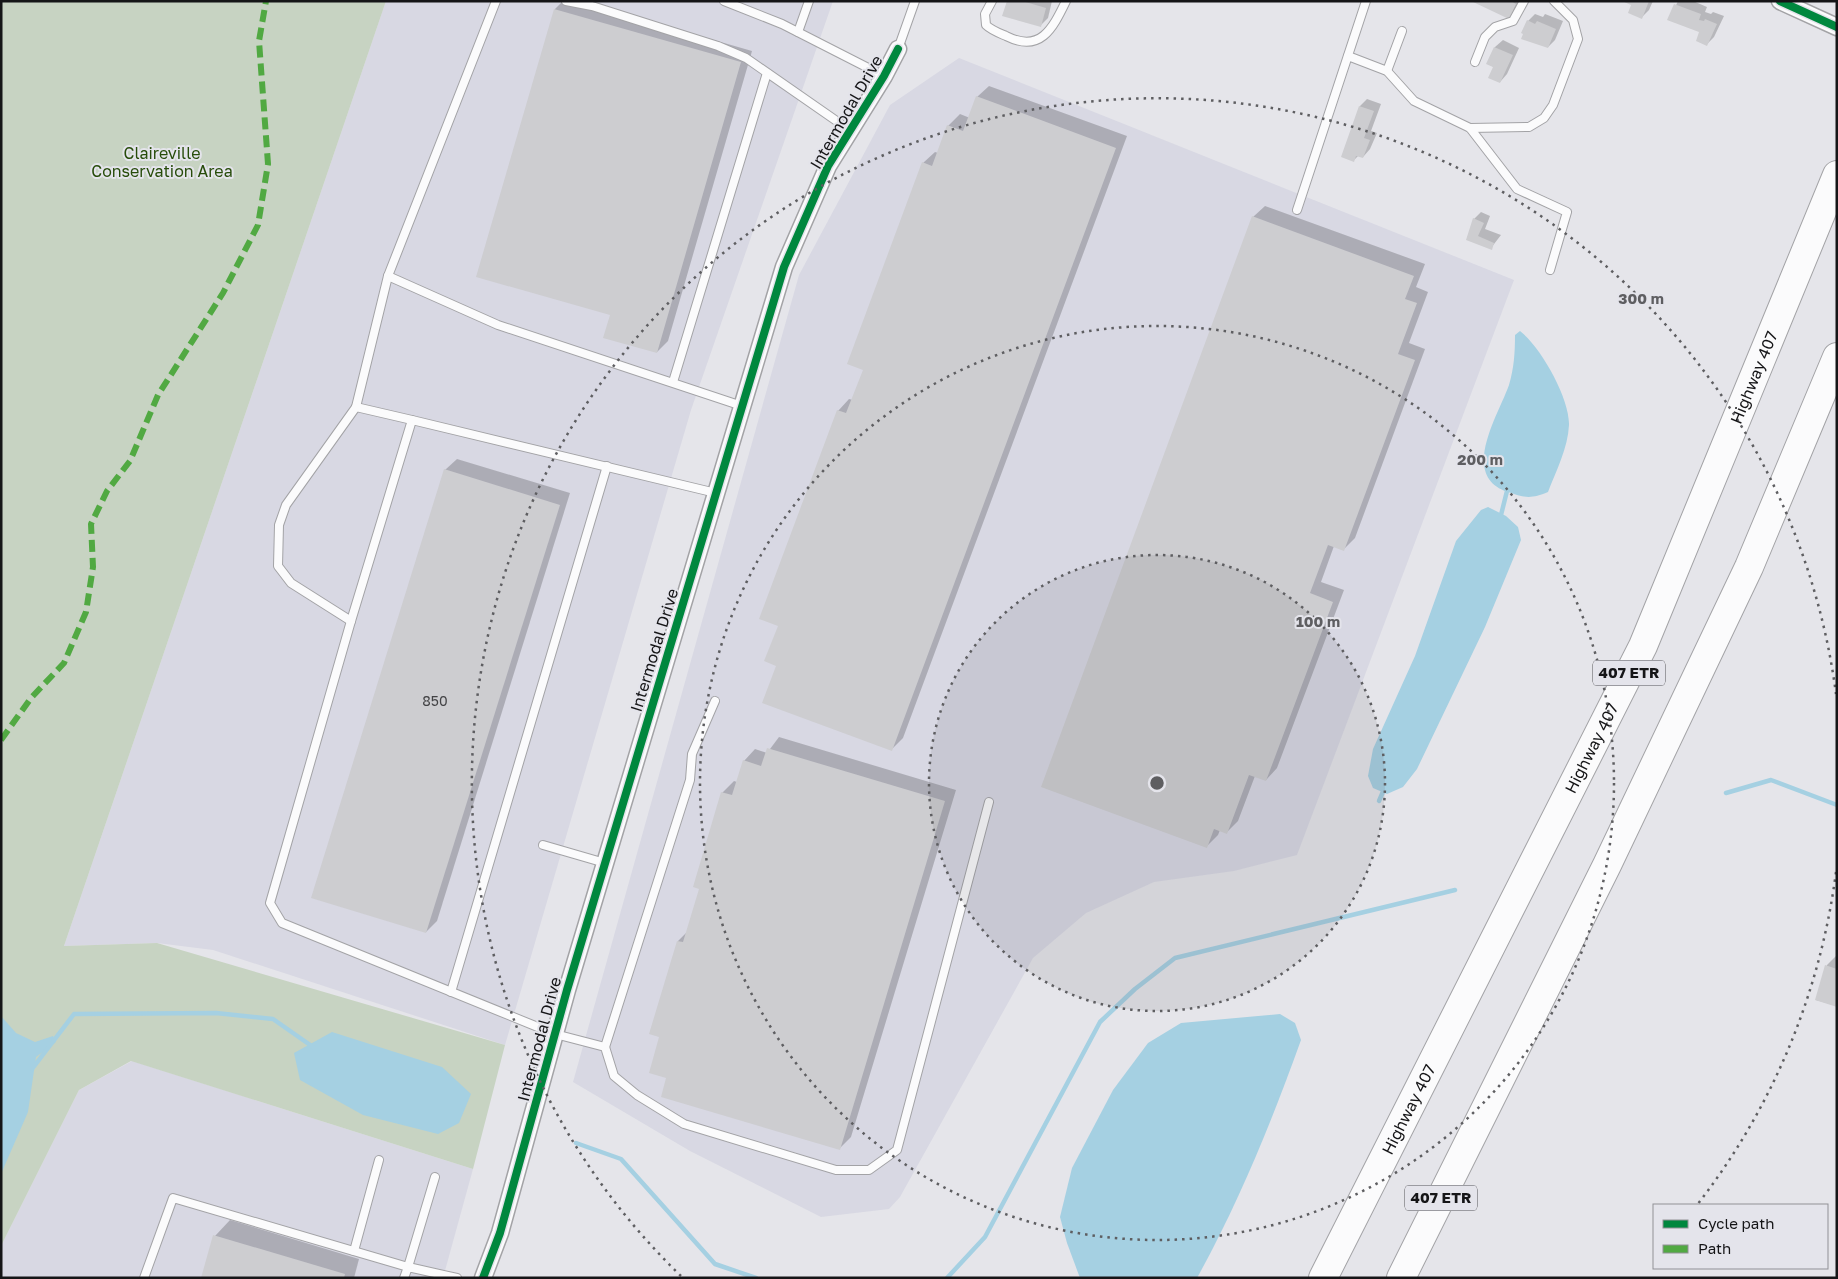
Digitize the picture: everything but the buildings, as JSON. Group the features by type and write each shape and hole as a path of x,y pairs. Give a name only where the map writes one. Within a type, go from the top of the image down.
{"highway":[{"name":"Highway 407","path":"1323,1278 1643,646 1837,175"},
{"name":"407 ETR","path":"1401,1278 1606,865 1745,576 1837,357"}],"street":[{"path":"1780,1 1837,27"},
{"name":"Intermodal Drive","path":"483,1278 500,1233 554,1034 784,267 828,166 884,76 898,49"}],"lane":[{"path":"351,621 291,583 278,566 279,525 286,504 356,407 388,276 496,1"},
{"path":"566,1 592,6 718,46 746,58 851,131"},
{"path":"724,1 798,32 884,76"},
{"path":"798,32 809,1"},
{"path":"898,49 915,1"},
{"path":"992,1 985,14 986,24 1018,42 1032,43 1038,41 1048,30 1066,1"},
{"path":"1297,210 1366,1"},
{"path":"1475,62 1485,37 1495,27 1513,21 1524,1"},
{"path":"1470,128 1529,127 1544,118 1554,104 1578,39 1573,20 1554,1"},
{"path":"1386,71 1402,31"},
{"path":"1348,56 1386,71 1414,101 1470,128 1517,189 1567,212 1550,270"},
{"path":"673,382 767,73"},
{"path":"388,276 498,325 742,406"},
{"path":"356,407 716,493"},
{"path":"412,420 351,621 270,903 282,923 554,1034 605,1047"},
{"path":"451,992 607,466"},
{"path":"715,701 692,754 690,780 605,1047 614,1076 637,1095 684,1124 836,1170 869,1170 897,1150 988,802"},
{"path":"543,845 605,863"},
{"path":"354,1251 378,1160"},
{"path":"404,1278 435,1177"},
{"path":"144,1278 173,1198 408,1267 457,1278"}],"shaded area":[{"path":"386,1 833,1 691,410 505,1045 213,950 157,943 64,946"},
{"path":"959,58 1514,280 1297,855 1234,871 1154,882 1086,913 1033,958 900,1197 889,1209 821,1217 690,1151 573,1082 799,275 890,105"},
{"path":"132,1061 473,1169 443,1278 1,1278 1,1246 79,1090"}],"green space":[{"name":"Claireville Conservation Area","path":"1,1 386,1 64,946 157,943 505,1045 473,1169 131,1061 79,1090 1,1246"}],"water":[{"path":"1520,331 1537,349 1553,374 1565,402 1569,425 1564,451 1548,492 1532,497 1508,492 1494,484 1486,473 1484,459 1491,428 1509,385 1514,360 1515,335"},
{"path":"1488,507 1506,516 1518,527 1521,540 1485,627 1417,769 1403,787 1387,794 1373,788 1368,776 1373,749 1415,656 1456,541 1481,510"},
{"path":"1280,1014 1295,1023 1301,1040 1254,1161 1227,1220 1197,1278 1080,1278 1060,1217 1072,1168 1113,1090 1148,1043 1181,1023"},
{"path":"1,1016 16,1033 35,1042 53,1036 56,1042 36,1057 28,1112 1,1174"},
{"path":"332,1032 442,1067 471,1094 459,1123 438,1134 363,1115 300,1080 294,1053"}],"waterway":[{"path":"1500,519 1508,487"},
{"path":"1726,793 1771,780 1837,805"},
{"path":"1379,801 1385,787"},
{"path":"947,1278 985,1237 1100,1022 1135,989 1175,958 1455,890"},
{"path":"32,1069 74,1014 216,1013 273,1019 313,1047"},
{"path":"576,1143 621,1159 715,1264 756,1278"}],"marked path":[{"path":"1,740 31,698 64,663 86,612 93,567 91,524 107,491 130,461 158,395 223,293 258,225 268,164 259,41 266,1"}],"cycle path":[{"path":"1780,1 1837,27"},
{"path":"483,1278 500,1233 567,990 784,267 828,166 884,76 898,49"}]}
